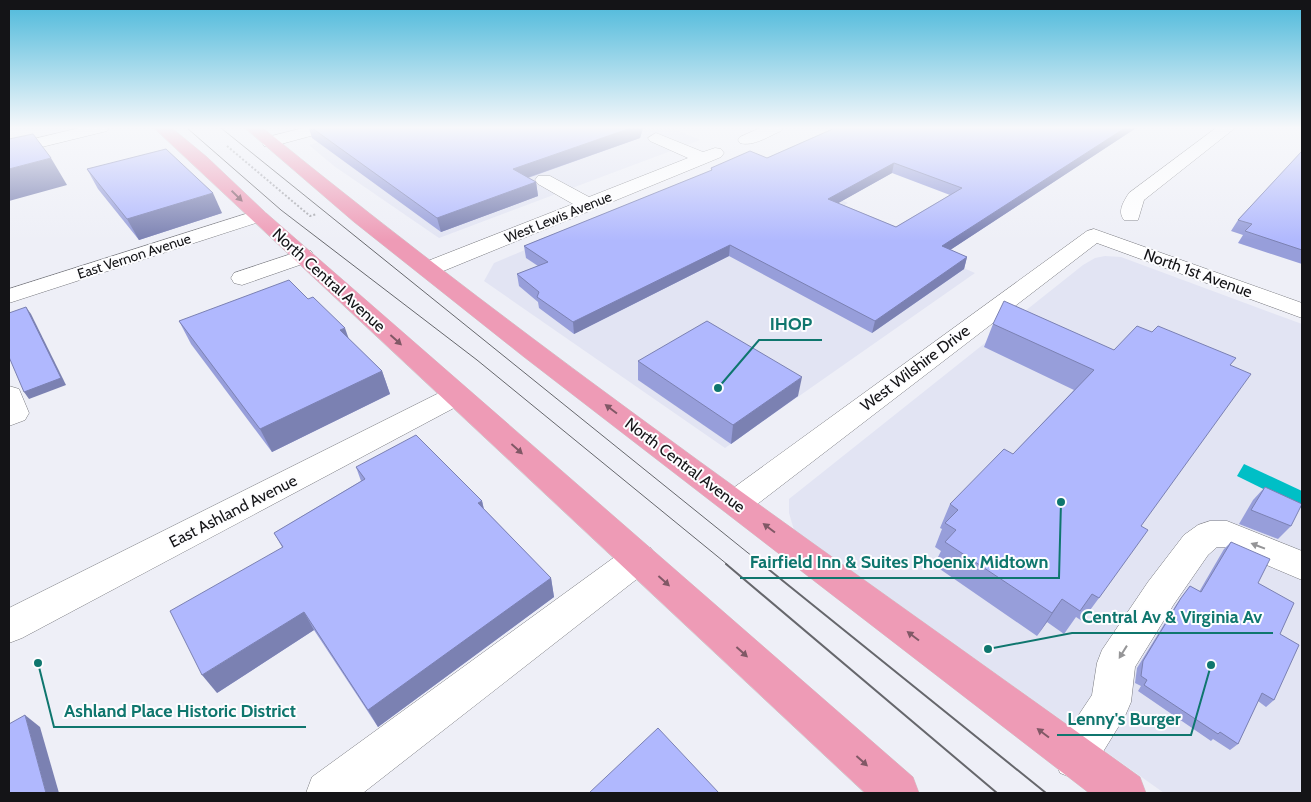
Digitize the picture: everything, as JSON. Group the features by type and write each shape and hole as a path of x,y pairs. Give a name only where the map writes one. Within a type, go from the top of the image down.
{"main road":[{"name":"North Central Avenue","path":"207,165 266,206 303,256 897,793"},
{"name":"North Central Avenue","path":"298,165 361,218 428,269 736,503 1124,793"}],"street":[{"name":"West Lewis Avenue","path":"428,269 685,165"},
{"path":"1131,216 1131,206 1136,197 1178,165"},
{"path":"544,180 588,204"},
{"name":"East Vernon Avenue","path":"9,296 266,206"},
{"name":"North 1st Avenue","path":"1094,234 1302,311"},
{"name":"West Wilshire Drive","path":"736,503 1094,234"},
{"path":"242,278 303,256"},
{"path":"9,395 15,413 9,416"},
{"name":"East Ashland Avenue","path":"9,626 457,395"},
{"path":"1075,758 1111,702 1116,664 1196,545 1210,534 1227,534 1302,566"},
{"path":"328,793 639,558"}],"path":[{"path":"249,165 310,216 319,213"},
{"path":"266,206 282,193"}],"shaded area":[{"path":"333,165 632,165 439,238"},
{"path":"726,165 761,165 848,203 834,212 975,273 725,448 484,281 494,263"},
{"path":"1105,256 1121,257 1302,324 1302,793 1164,793 794,530 789,513 789,499 1083,265 1095,258"}],"water":[{"path":"1244,464 1302,491 1302,508 1237,476"}],"building":[{"path":"9,165 23,165 9,169"},
{"path":"101,165 184,165 213,193 127,219 87,169"},
{"path":"364,165 523,165 513,169 536,182 437,218"},
{"path":"717,165 890,165 828,199 896,227 962,188 901,165 1067,165 942,246 967,257 875,321 730,245 573,322 537,297 539,292 517,274 548,262 524,246 712,170 711,168"},
{"path":"1289,165 1302,165 1302,250 1245,231 1252,224 1238,220"},
{"path":"289,280 308,299 313,297 345,328 340,330 382,371 260,429 179,321"},
{"path":"1004,301 1114,350 1137,326 1152,332 1158,326 1236,358 1230,365 1251,374 1141,526 1148,530 1099,598 1092,594 1080,611 1062,599 1052,613 945,542 956,530 945,523 958,510 950,504 1004,449 1013,454 1094,370 993,324"},
{"path":"26,307 61,378 24,392 9,357 9,313"},
{"path":"707,321 802,377 733,425 638,361"},
{"path":"416,435 482,501 478,503 551,578 368,710 304,612 202,675 170,611 283,547 274,533 365,479 356,467"},
{"path":"1265,487 1302,504 1291,526 1251,510"},
{"path":"1231,542 1270,559 1258,583 1294,603 1280,634 1299,645 1274,700 1262,693 1238,744 1220,732 1218,734 1144,685 1147,680 1141,676 1143,661 1181,598 1190,586 1201,592"},
{"path":"25,715 46,793 9,793 9,724"},
{"path":"658,728 719,793 589,793"}],"tram line":[{"path":"230,165 281,210 477,360 728,565"},
{"path":"267,165 763,565"},
{"path":"726,564 997,793"},
{"path":"762,564 1046,793"}],"place":[{"name":"IHOP","path":"718,388"},
{"name":"Fairfield Inn & Suites Phoenix Midtown","path":"1061,502"},
{"name":"Central Av & Virginia Av","path":"988,649"},
{"name":"Ashland Place Historic District","path":"38,663"},
{"name":"Lenny's Burger","path":"1211,665"}]}
